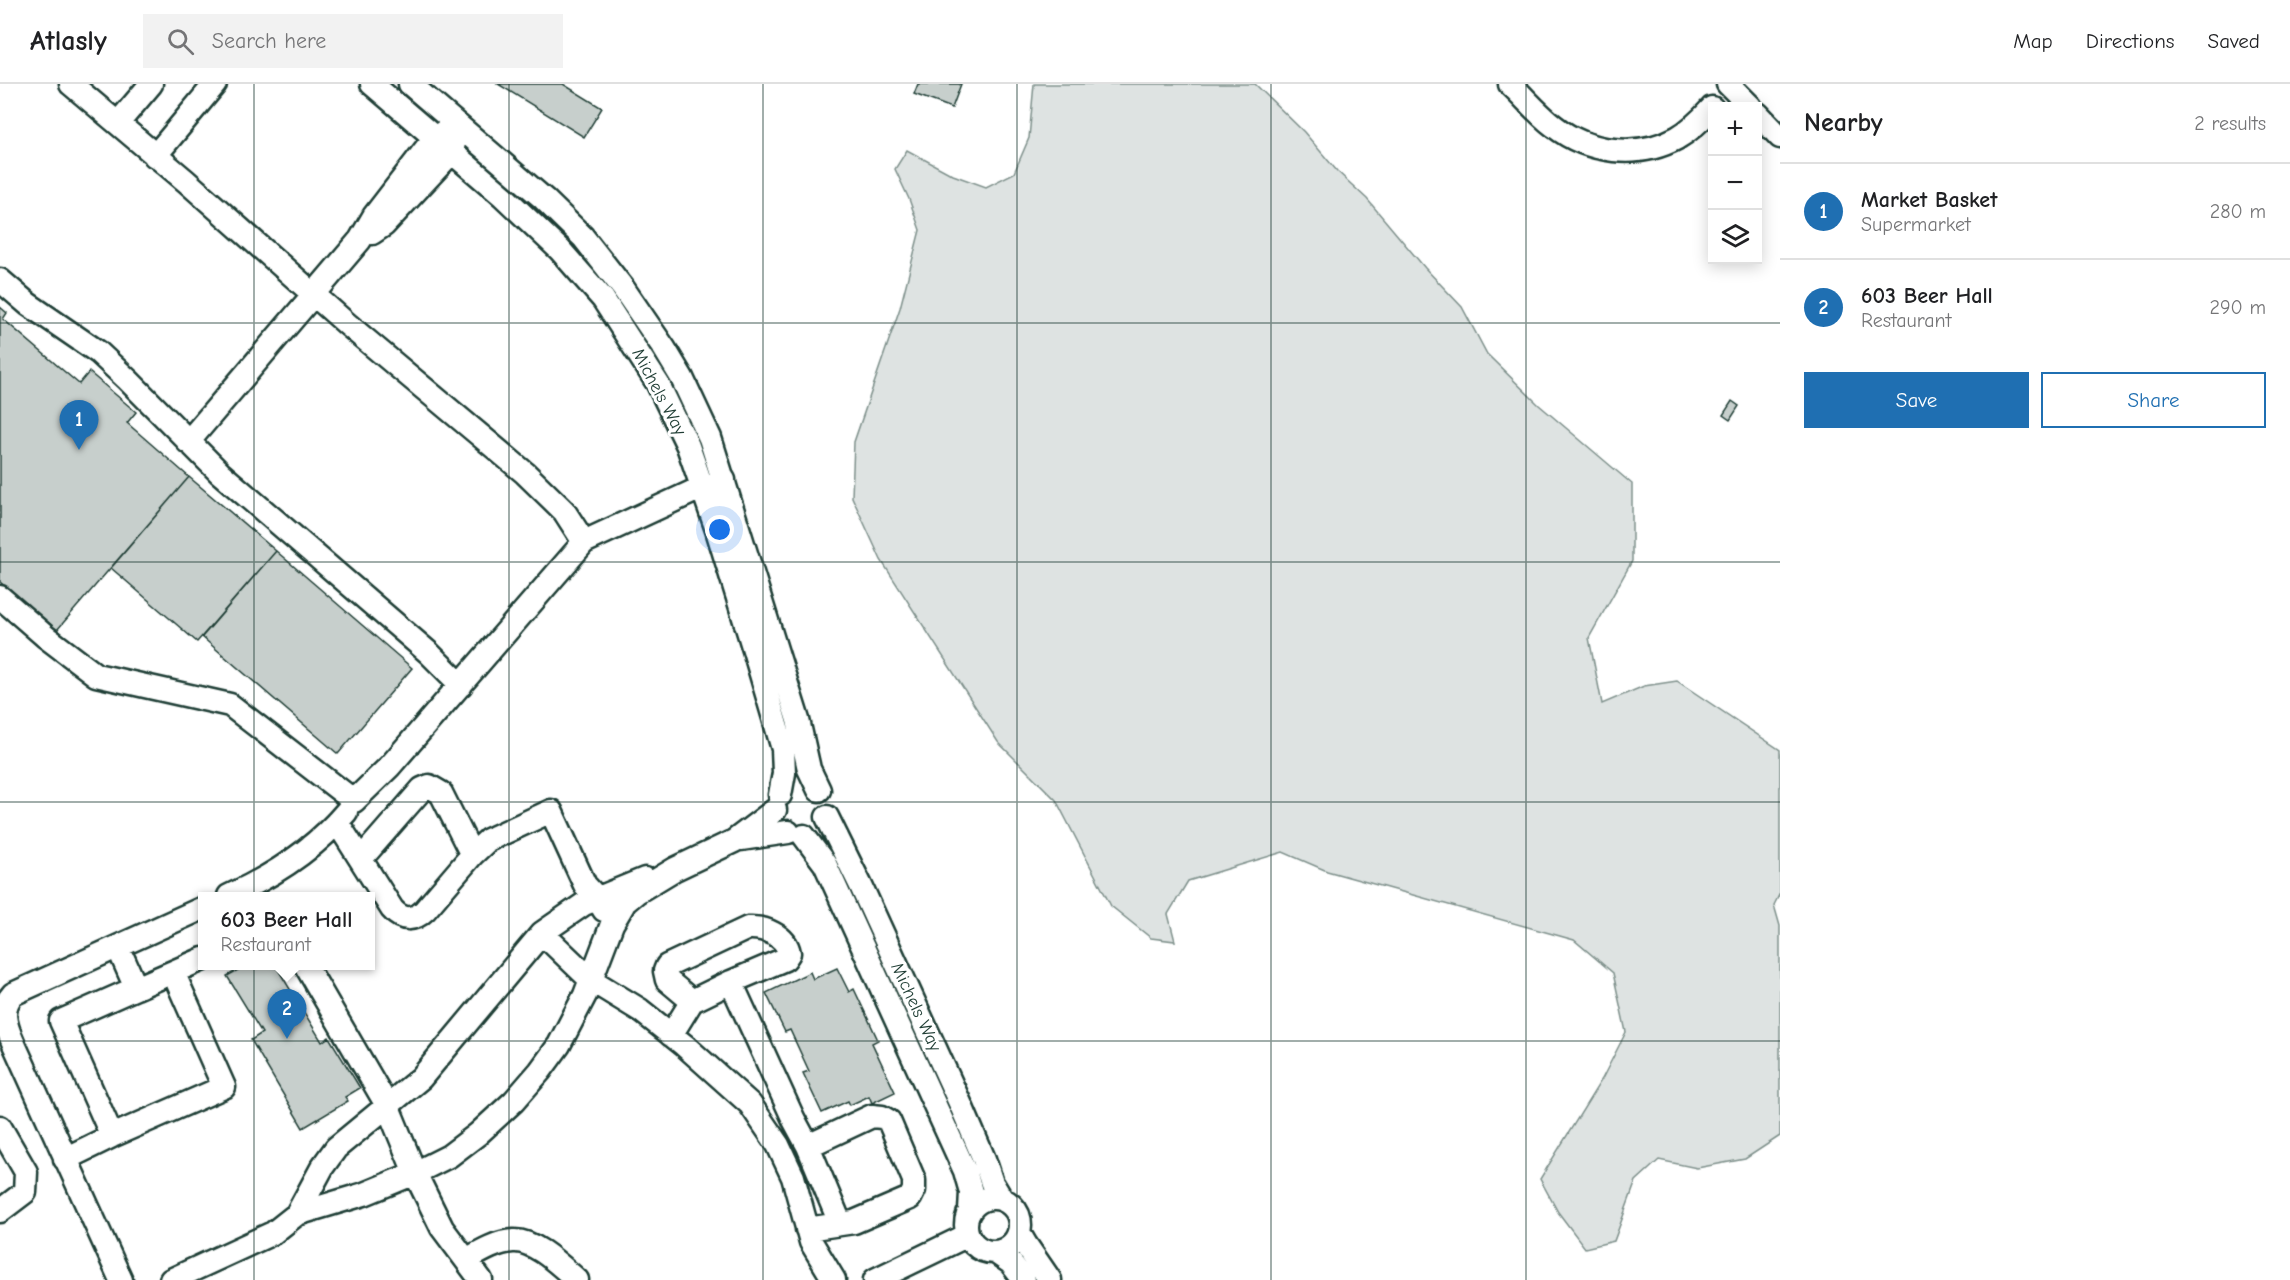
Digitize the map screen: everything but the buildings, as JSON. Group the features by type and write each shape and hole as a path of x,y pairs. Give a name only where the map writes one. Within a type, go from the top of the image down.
{"street":[{"path":"118,123 151,84"},
{"path":"155,156 215,84"},
{"name":"Michels Way","path":"372,84 535,225 560,250 603,299 658,384 688,446 713,484 798,720 809,769 819,790"},
{"name":"Michels Way","path":"410,84 583,237 647,321 682,378 710,438 713,484 731,574 780,737 784,759 778,802"},
{"path":"1510,84 1543,117 1566,135 1581,143 1610,150 1646,149 1663,144 1689,130 1708,112"},
{"path":"1717,102 1730,86 1746,102"},
{"path":"82,87 155,156 525,473 564,511 584,542"},
{"path":"1762,118 1780,137"},
{"path":"188,442 360,240 374,216 435,137 457,124"},
{"path":"360,240 384,225 452,152 457,124"},
{"path":"0,280 28,304 98,352 220,473 429,653 461,685"},
{"path":"263,890 280,870 337,822 354,801 390,765 584,542 713,484"},
{"path":"0,597 46,637 96,675 230,705 354,801"},
{"path":"297,1214 323,1166 336,1148 421,1078 542,933 584,903 675,869 734,841 778,802 786,788 803,783 819,790 827,803 827,818 819,830 734,841"},
{"path":"361,859 422,789 429,786 441,793 472,855"},
{"path":"778,802 781,826 796,834"},
{"path":"337,822 392,909 398,916 407,919 418,916 425,910 472,855 488,840 551,811 585,885 597,897 612,924"},
{"name":"Michels Way","path":"827,818 861,886 960,1103 992,1183 1001,1198"},
{"name":"Michels Way","path":"796,834 825,864 966,1171 971,1192 970,1211"},
{"path":"171,1280 273,1233 297,1214 364,1194 415,1173 456,1151 478,1134 514,1101 559,1045 591,980 612,924 626,902 637,892 675,869"},
{"path":"121,1280 65,1159 7,1047 1,1008 5,1000 13,994 198,911"},
{"path":"671,1035 692,1001 785,959 789,953 788,945 780,937 756,928 747,928 667,966 664,971 667,980 692,1001"},
{"path":"542,933 591,980 640,1010 750,1104 778,1145 793,1177 811,1242 834,1280"},
{"path":"118,947 136,988"},
{"path":"112,1136 61,1022 198,960"},
{"path":"308,970 388,1107 415,1173 442,1228 481,1280"},
{"path":"65,1159 224,1087 173,972"},
{"path":"731,982 808,1146 840,1223"},
{"path":"807,1229 854,1222 910,1198 915,1190 914,1180 889,1121 882,1117 872,1116 808,1146"},
{"path":"0,1127 7,1155 26,1172 25,1192 0,1211"},
{"path":"995,1252 1010,1246 1019,1233 1021,1223 1013,1206 1001,1198 982,1200 970,1211 967,1219 968,1235 979,1248 995,1252 1011,1263 1024,1280"},
{"path":"1019,1233 1050,1280"},
{"path":"875,1280 968,1235"},
{"path":"465,1260 489,1247 515,1240 543,1251 577,1280"}],"shaded area":[{"path":"1034,84 1255,84 1304,132 1337,171 1367,199 1425,268 1462,307 1487,354 1539,405 1632,484 1632,561 1589,638 1602,704 1644,686 1677,681 1780,750 1780,893 1774,905 1780,926 1780,1136 1745,1159 1697,1168 1659,1160 1636,1181 1614,1241 1585,1248 1558,1212 1540,1179 1602,1079 1626,1032 1613,973 1574,940 1327,871 1283,852 1188,881 1168,914 1175,941 1151,938 1111,906 1056,800 998,742 881,560 852,497 854,442 900,308 920,230 895,169 907,150 953,175 986,187 1014,173 1029,138"}],"place":[{"name":"Market Basket","path":"79,450"},
{"name":"603 Beer Hall","path":"287,1039"}]}
